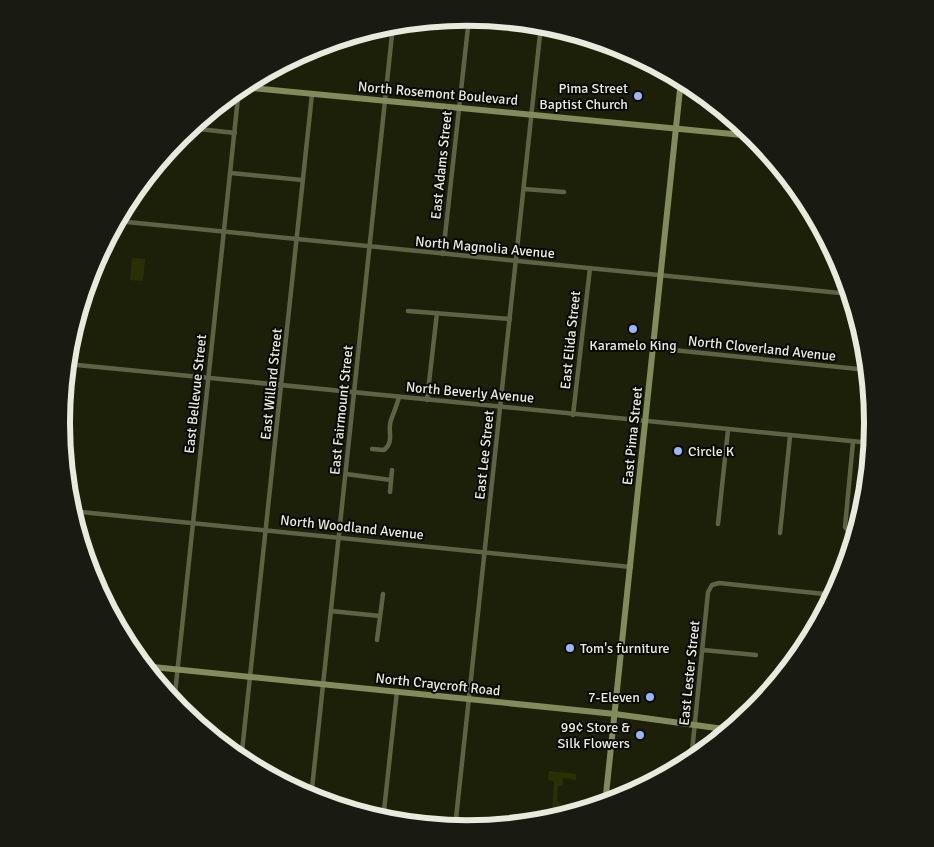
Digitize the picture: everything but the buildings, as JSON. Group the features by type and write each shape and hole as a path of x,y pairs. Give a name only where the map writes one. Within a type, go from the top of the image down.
{"street":[{"name":"East Adams Street","path":"444,254 468,26"},
{"name":"East Lee Street","path":"456,821 540,33"},
{"name":"East Fairmount Street","path":"312,790 371,247 392,34"},
{"name":"North Rosemont Boulevard","path":"253,88 739,134"},
{"name":"East Pima Street","path":"606,794 680,88"},
{"name":"East Willard Street","path":"242,751 312,94"},
{"name":"East Bellevue Street","path":"175,692 239,98"},
{"path":"201,129 235,133"},
{"path":"231,173 302,180"},
{"path":"524,189 564,192"},
{"name":"North Magnolia Avenue","path":"125,222 842,293"},
{"name":"East Elida Street","path":"573,415 590,268"},
{"path":"408,311 510,319"},
{"path":"427,400 437,313"},
{"name":"North Cloverland Avenue","path":"653,348 861,369"},
{"name":"North Beverly Avenue","path":"74,365 863,443"},
{"path":"372,449 384,450 388,446 391,434 390,422 399,397"},
{"path":"718,524 728,430"},
{"path":"780,533 790,436"},
{"path":"849,532 845,526 853,442"},
{"path":"390,492 392,470"},
{"path":"346,474 391,480"},
{"name":"North Woodland Avenue","path":"80,512 631,567"},
{"name":"East Lester Street","path":"692,751 708,592 711,584 719,583 824,594"},
{"path":"377,640 383,594"},
{"path":"331,611 380,616"},
{"path":"703,650 756,655"},
{"name":"North Craycroft Road","path":"154,667 468,701 615,714 721,729"},
{"path":"384,812 397,692"}],"green space":[{"path":"132,258 145,259 143,281 130,280"},
{"path":"549,771 576,774 576,780 563,778 562,786 558,786 557,802 561,803 560,809 552,811 554,781 548,780"}],"place":[{"name":"Pima Street Baptist Church","path":"638,96"},
{"name":"Karamelo King","path":"633,329"},
{"name":"Circle K","path":"678,451"},
{"name":"Tom's furniture","path":"570,648"},
{"name":"7-Eleven","path":"650,697"},
{"name":"99¢ Store & Silk Flowers","path":"640,735"}]}
